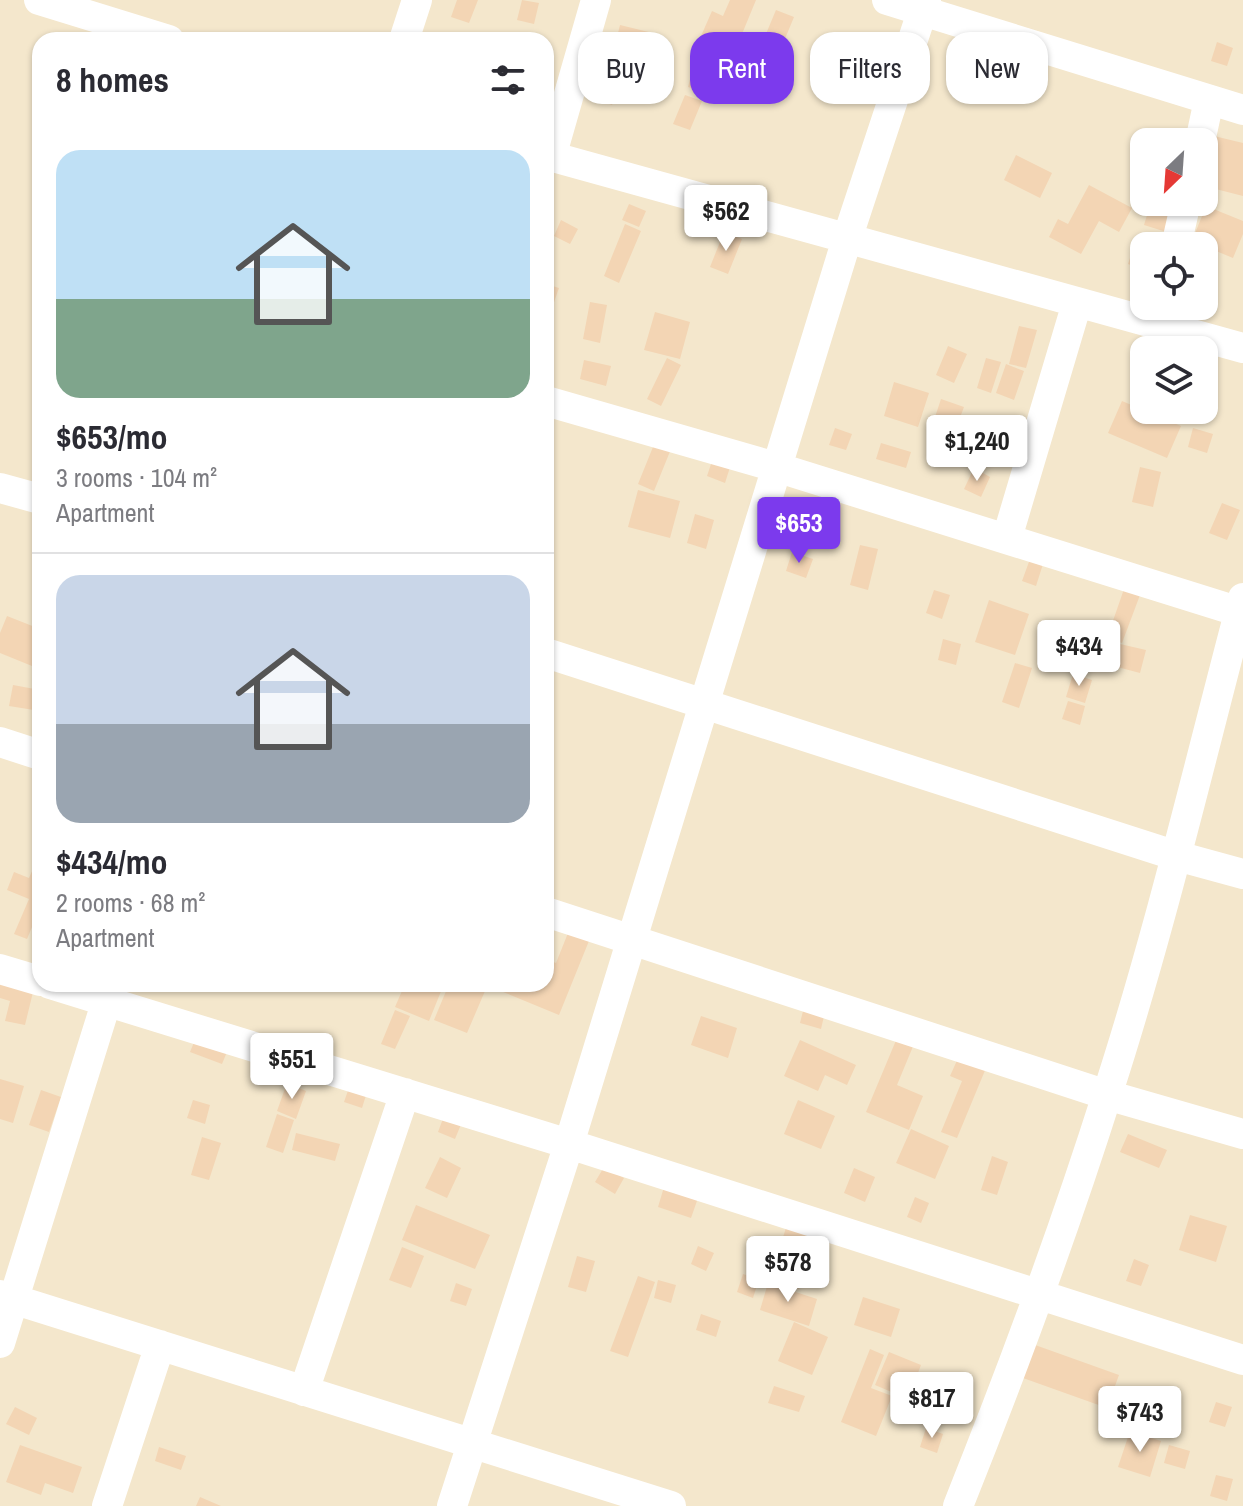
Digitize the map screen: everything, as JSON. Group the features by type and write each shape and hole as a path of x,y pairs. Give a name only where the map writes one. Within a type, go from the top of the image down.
{"street":[{"path":"39,0 143,32"},
{"path":"407,32 417,0"},
{"path":"554,139 596,0"},
{"path":"887,0 924,6 1243,110"},
{"path":"452,1506 569,1144 847,239 924,6"},
{"path":"1203,128 1209,100"},
{"path":"554,157 1077,303 1130,311"},
{"path":"1007,538 1077,303"},
{"path":"1173,320 1243,348"},
{"path":"554,403 1242,608 1177,856 1107,1095 1038,1295 958,1506"},
{"path":"0,488 32,497"},
{"path":"554,656 1177,856 1243,874"},
{"path":"0,742 32,752"},
{"path":"554,914 1107,1095 1243,1134"},
{"path":"0,969 32,979"},
{"path":"0,1343 6,1297 110,992 405,1093 1243,1360"},
{"path":"304,1391 405,1093"},
{"path":"6,1297 671,1506"},
{"path":"107,1506 160,1345"}],"shaded area":[{"path":"0,0 1243,0 1243,1506 0,1506"}],"building":[{"path":"457,0 478,0 469,23 451,17"},
{"path":"522,0 539,3 534,24 517,20"},
{"path":"730,0 756,0 743,32 703,32 712,11 723,16"},
{"path":"776,10 794,17 788,32 767,32"},
{"path":"620,25 649,32 618,32"},
{"path":"1217,42 1233,48 1227,66 1211,61"},
{"path":"685,95 690,97 690,104 701,104 690,130 673,124"},
{"path":"1218,137 1243,143 1243,196 1218,190"},
{"path":"1016,155 1052,173 1040,198 1004,180"},
{"path":"1089,185 1130,207 1119,232 1099,221 1081,254 1049,237 1058,219 1068,224"},
{"path":"629,204 646,211 639,227 622,220"},
{"path":"1218,211 1243,221 1243,234 1233,258 1218,252 1218,232 1196,232 1202,216 1218,216"},
{"path":"1147,216 1182,216 1177,232 1144,225"},
{"path":"561,220 578,229 570,244 554,236"},
{"path":"625,224 641,231 619,283 604,276"},
{"path":"724,232 742,239 728,274 710,267"},
{"path":"590,302 607,305 600,343 583,339"},
{"path":"655,312 690,322 680,359 644,350"},
{"path":"1019,326 1037,330 1026,368 1009,364"},
{"path":"948,346 967,354 954,383 936,375"},
{"path":"667,358 681,365 661,406 647,399"},
{"path":"986,358 1001,362 991,393 977,388"},
{"path":"584,360 611,366 606,386 580,379"},
{"path":"1006,364 1024,371 1014,400 996,393"},
{"path":"894,382 929,393 918,427 884,416"},
{"path":"941,399 964,407 953,436 931,429"},
{"path":"1122,401 1130,404 1130,424 1181,426 1167,458 1108,433"},
{"path":"835,428 852,434 846,450 829,445"},
{"path":"1193,428 1213,434 1207,453 1188,447"},
{"path":"655,442 671,449 654,491 638,484"},
{"path":"881,443 911,452 906,468 876,459"},
{"path":"713,458 731,464 725,483 707,476"},
{"path":"1140,467 1161,472 1153,507 1132,502"},
{"path":"974,468 990,477 981,497 964,489"},
{"path":"638,490 680,501 670,538 628,527"},
{"path":"1222,503 1240,510 1227,540 1209,533"},
{"path":"695,514 714,520 706,549 687,543"},
{"path":"860,545 878,549 868,590 850,585"},
{"path":"792,552 813,559 806,578 786,571"},
{"path":"1030,559 1043,564 1036,586 1022,581"},
{"path":"1124,589 1140,595 1122,643 1107,638"},
{"path":"934,590 950,595 942,619 926,613"},
{"path":"989,600 1029,614 1015,655 975,642"},
{"path":"7,616 32,626 32,666 0,653 0,633"},
{"path":"943,639 961,644 956,665 938,660"},
{"path":"1107,641 1146,650 1140,673 1102,663"},
{"path":"1015,663 1032,668 1019,708 1002,702"},
{"path":"1073,674 1092,680 1085,703 1066,697"},
{"path":"13,685 32,689 32,710 9,706"},
{"path":"1068,701 1085,706 1080,725 1062,719"},
{"path":"32,871 32,927 27,939 14,934 29,899 7,890 14,872 29,878"},
{"path":"572,923 593,931 559,1015 503,992 554,992 556,963"},
{"path":"0,980 32,988 25,1025 5,1021 10,1001 0,998"},
{"path":"402,992 441,992 429,1021 395,1007"},
{"path":"446,992 485,992 467,1033 434,1020"},
{"path":"804,1007 825,1012 821,1029 800,1023"},
{"path":"395,1010 410,1016 395,1049 381,1044"},
{"path":"701,1016 737,1028 728,1058 691,1045"},
{"path":"197,1035 229,1047 222,1064 190,1052"},
{"path":"897,1038 914,1044 897,1085 923,1096 909,1130 866,1112"},
{"path":"800,1040 856,1065 847,1085 825,1075 818,1091 784,1076"},
{"path":"959,1056 986,1068 957,1138 941,1132 962,1081 950,1076"},
{"path":"281,1063 305,1074 300,1086 275,1076"},
{"path":"0,1079 24,1086 13,1123 0,1119"},
{"path":"351,1082 368,1089 362,1108 344,1102"},
{"path":"287,1083 306,1091 296,1119 277,1111"},
{"path":"41,1090 61,1097 49,1132 29,1125"},
{"path":"193,1100 210,1105 205,1124 187,1118"},
{"path":"798,1100 835,1116 821,1149 784,1134"},
{"path":"277,1114 294,1120 283,1153 266,1147"},
{"path":"444,1116 462,1122 455,1139 438,1132"},
{"path":"911,1129 949,1146 935,1179 896,1163"},
{"path":"296,1133 340,1144 335,1161 292,1150"},
{"path":"1128,1134 1167,1150 1159,1168 1120,1152"},
{"path":"202,1137 221,1143 209,1180 191,1175"},
{"path":"992,1156 1008,1162 997,1195 981,1190"},
{"path":"440,1157 461,1168 447,1198 425,1188"},
{"path":"604,1167 624,1178 615,1194 595,1182"},
{"path":"854,1168 875,1177 865,1202 844,1193"},
{"path":"664,1187 698,1198 691,1218 658,1207"},
{"path":"915,1197 929,1203 921,1223 907,1217"},
{"path":"416,1205 490,1235 475,1269 402,1240"},
{"path":"1190,1215 1227,1226 1216,1262 1179,1250"},
{"path":"786,1228 814,1236 809,1252 781,1243"},
{"path":"698,1246 714,1253 706,1271 691,1264"},
{"path":"402,1247 424,1256 411,1288 389,1280"},
{"path":"790,1254 810,1262 799,1289 779,1281"},
{"path":"577,1256 595,1261 586,1292 568,1287"},
{"path":"1134,1259 1149,1265 1141,1286 1126,1281"},
{"path":"743,1274 759,1279 753,1298 737,1292"},
{"path":"638,1276 655,1282 628,1357 610,1351"},
{"path":"658,1280 676,1285 671,1303 654,1298"},
{"path":"456,1283 472,1289 466,1306 450,1301"},
{"path":"768,1283 817,1299 809,1326 760,1310"},
{"path":"863,1297 900,1309 891,1337 854,1325"},
{"path":"701,1314 721,1321 716,1337 696,1330"},
{"path":"794,1322 828,1337 812,1375 778,1361"},
{"path":"1024,1341 1119,1375 1107,1408 1012,1374"},
{"path":"870,1349 884,1355 871,1388 892,1396 876,1436 841,1422"},
{"path":"889,1352 921,1365 908,1399 875,1385"},
{"path":"774,1386 805,1396 799,1412 768,1403"},
{"path":"1216,1402 1232,1407 1225,1427 1209,1422"},
{"path":"15,1407 37,1418 29,1435 6,1424"},
{"path":"926,1428 943,1434 937,1453 920,1447"},
{"path":"1130,1431 1161,1441 1150,1477 1118,1467"},
{"path":"20,1445 82,1467 73,1493 45,1483 41,1495 6,1482"},
{"path":"1169,1445 1190,1451 1185,1469 1164,1463"},
{"path":"159,1447 186,1456 181,1470 155,1461"},
{"path":"1216,1475 1233,1479 1227,1501 1210,1496"},
{"path":"200,1497 221,1506 196,1506"}]}
